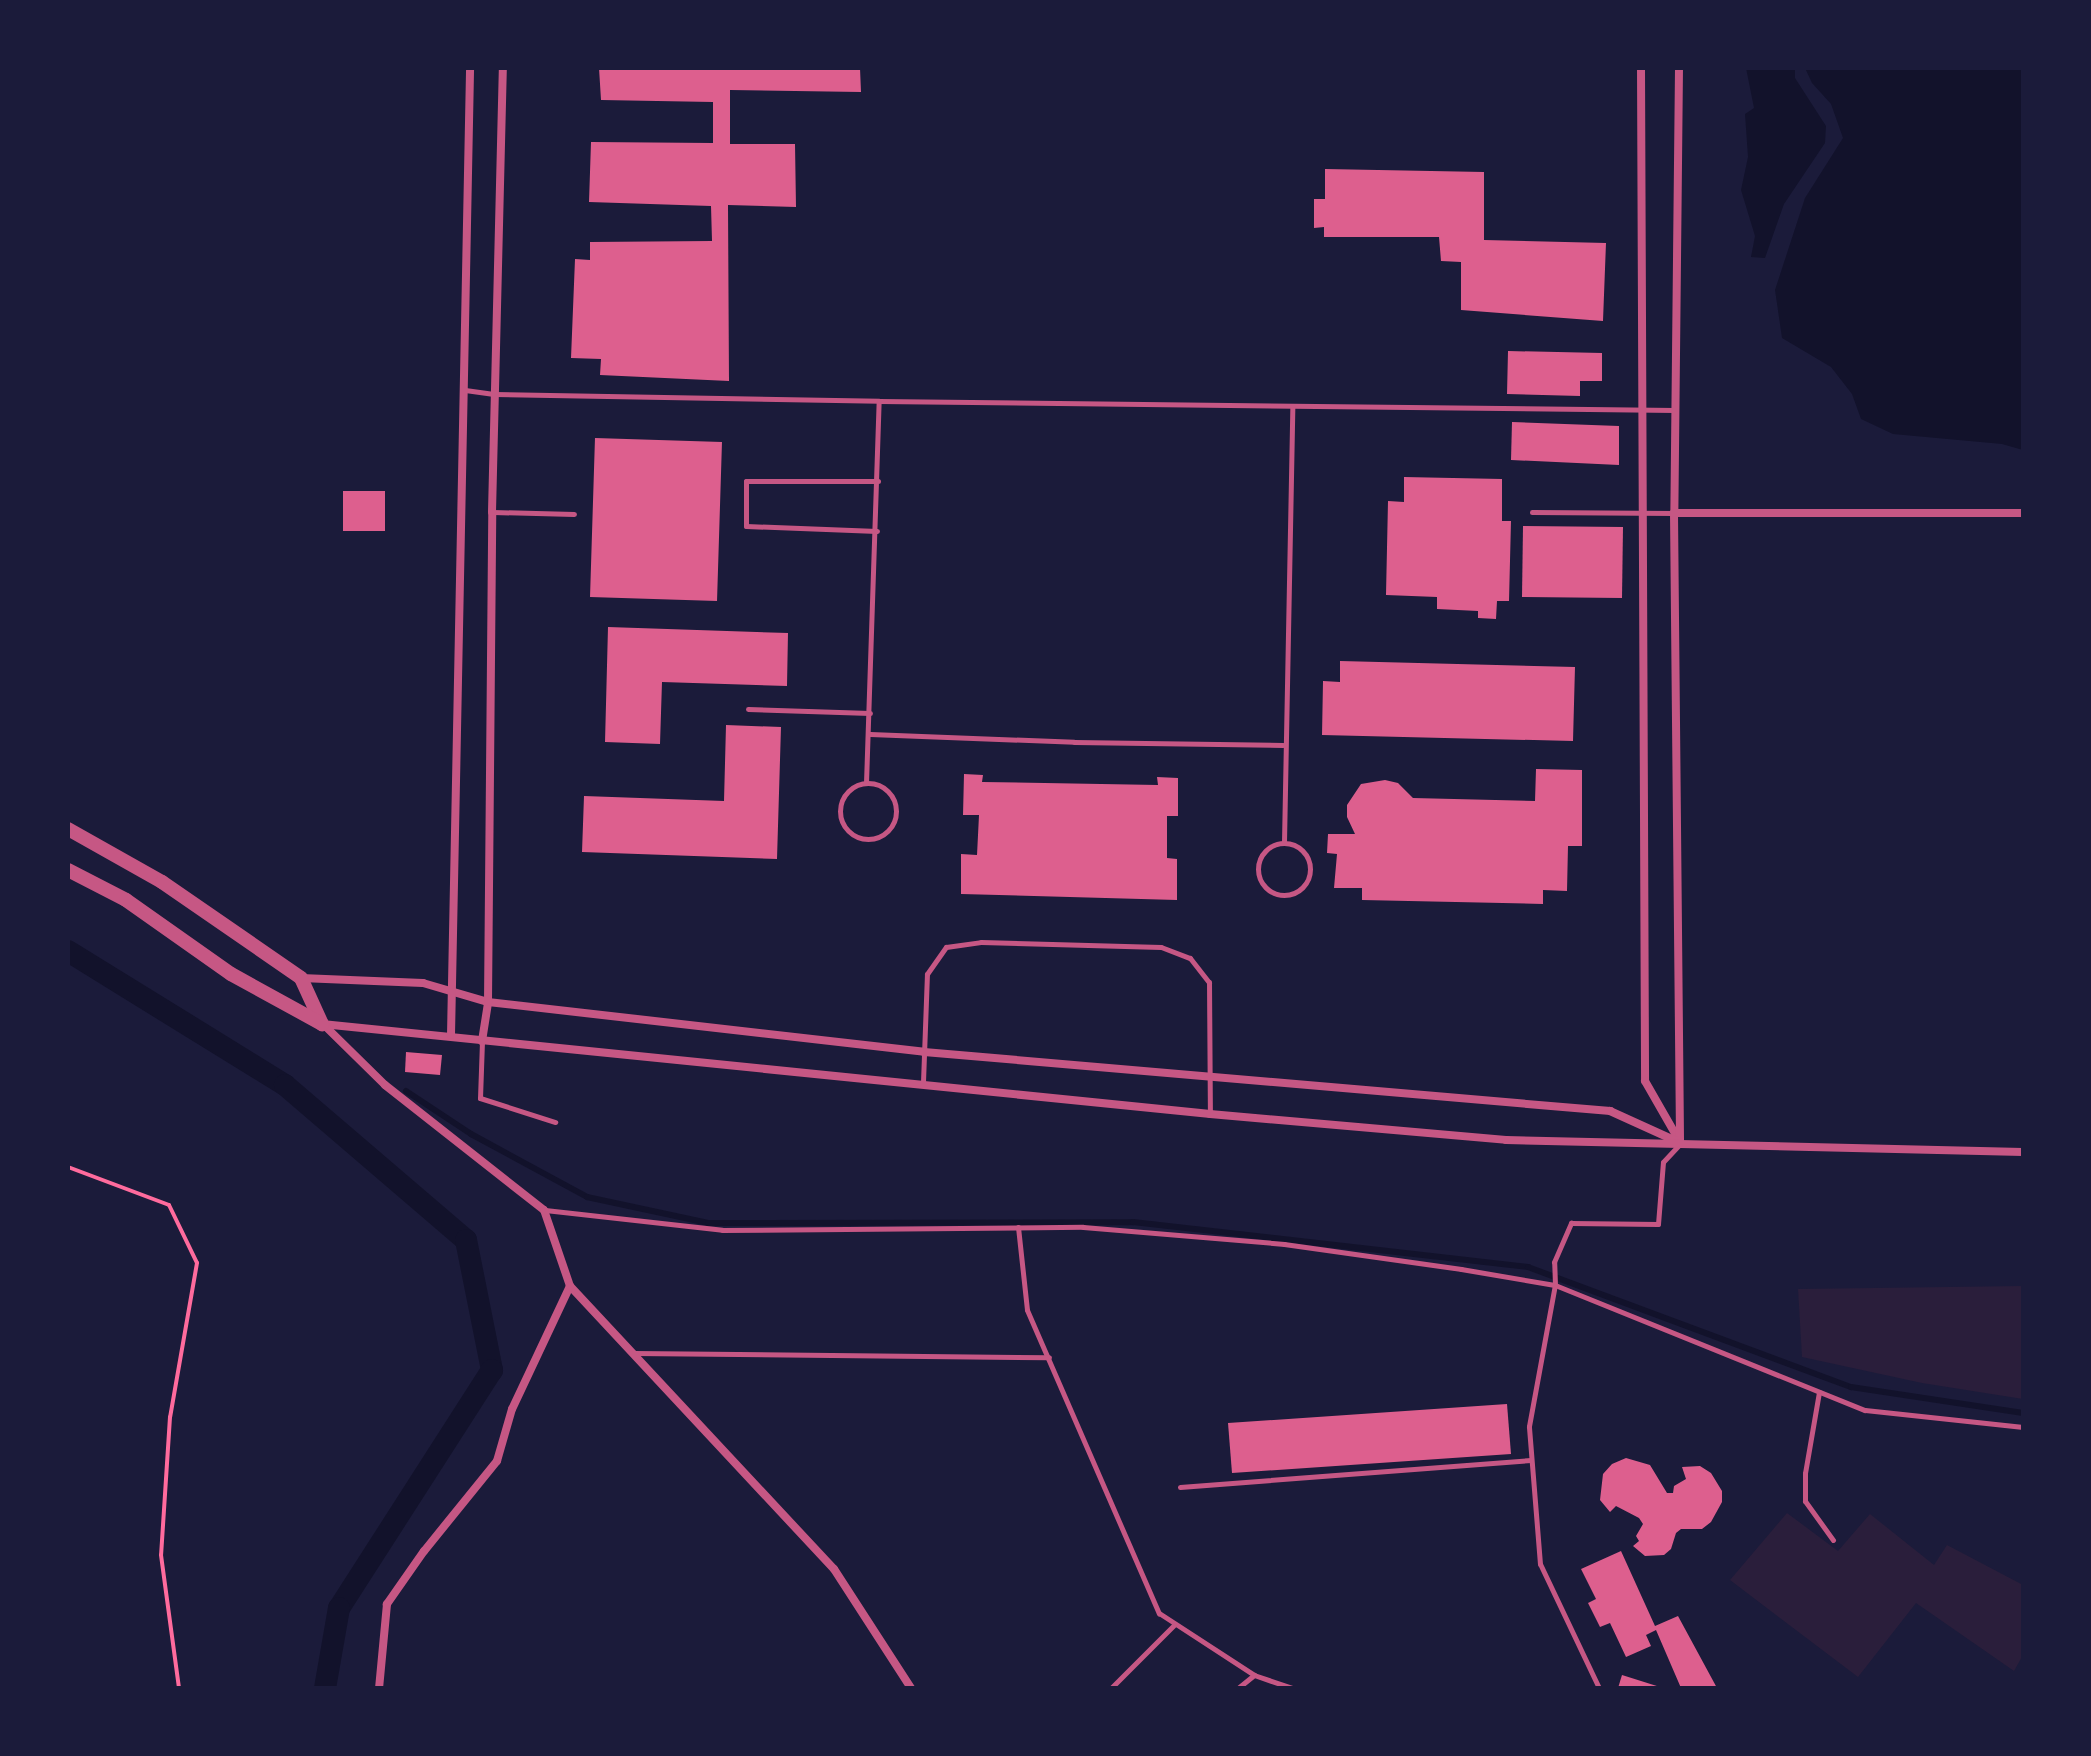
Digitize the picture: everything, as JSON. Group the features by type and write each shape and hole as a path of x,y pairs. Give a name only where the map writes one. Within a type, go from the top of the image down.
{"street":[{"path":"451,1035 470,68"},
{"path":"482,1041 488,1002 492,512 503,68"},
{"path":"1641,68 1645,1081 1680,1143"},
{"path":"1679,68 1674,513 1680,1143"},
{"path":"1674,513 2023,513"},
{"path":"68,829 162,882 301,978 322,1024"},
{"path":"68,870 126,900 231,974 322,1024 385,1085 544,1210 570,1286 834,1569 911,1688"},
{"path":"301,978 423,983 488,1002 924,1052 1610,1111 1680,1143"},
{"path":"322,1024 923,1082 1210,1114 1506,1140 2023,1152"},
{"path":"379,1688 387,1604 424,1551 497,1461 512,1409 570,1286"}],"lane":[{"path":"465,390 494,394 879,401 1675,410"},
{"path":"866,783 877,531 879,401"},
{"path":"1284,842 1283,745 1292,407"},
{"path":"877,531 746,526 746,481 878,481"},
{"path":"492,512 574,514"},
{"path":"1532,512 1674,513"},
{"path":"748,709 870,713"},
{"path":"870,734 1074,742 1283,745"},
{"path":"866,783 887,790 897,807 893,827 877,839 857,838 843,825 840,805 850,788 866,783"},
{"path":"1284,842 1303,850 1311,866 1307,884 1292,895 1273,894 1259,881 1257,862 1268,847 1284,842"},
{"path":"923,1082 927,974 946,947 981,942 1161,947 1190,958 1209,982 1210,1114"},
{"path":"482,1041 480,1098 555,1122"},
{"path":"1599,1688 1540,1564 1529,1426 1555,1285 1554,1262 1571,1223 1658,1224 1663,1162 1680,1143"},
{"path":"544,1210 722,1230 1083,1227 1284,1244 1555,1285 1865,1410 2023,1427"},
{"path":"1018,1227 1027,1310 1159,1613 1254,1675 1292,1688"},
{"path":"633,1353 1049,1357"},
{"path":"1819,1392 1805,1473 1805,1501 1833,1540"},
{"path":"1180,1487 1531,1460"},
{"path":"1111,1688 1174,1625"},
{"path":"1238,1688 1254,1675"}],"path":[{"path":"68,1167 169,1205 197,1263 170,1417 161,1555 179,1688"}],"shaded area":[{"path":"1746,68 1795,68 1795,78 1826,126 1825,143 1784,204 1765,258 1751,257 1755,236 1741,190 1748,157 1745,114 1754,108"},
{"path":"1805,68 2023,68 2023,450 2002,444 1893,434 1861,419 1852,394 1831,367 1782,338 1775,290 1805,198 1843,138 1831,104 1812,83"},
{"path":"2023,1286 2023,1399 1922,1383 1802,1357 1798,1289"},
{"path":"1787,1513 1838,1551 1870,1514 1934,1565 1947,1545 2023,1585 2023,1655 2014,1671 1916,1603 1858,1677 1730,1580"}],"building":[{"path":"599,68 860,68 861,92 730,90 730,144 795,144 796,207 728,205 729,381 600,375 601,359 571,358 575,259 590,260 590,242 712,241 711,206 589,202 591,142 713,143 713,102 601,100"},
{"path":"1325,169 1484,172 1484,240 1606,243 1603,321 1461,310 1461,262 1441,261 1439,237 1324,237 1324,227 1314,228 1314,199 1325,199"},
{"path":"1508,351 1602,353 1602,381 1580,381 1580,396 1507,394"},
{"path":"1512,422 1619,426 1619,465 1511,460"},
{"path":"595,438 722,442 717,601 590,597"},
{"path":"1404,477 1502,479 1502,521 1511,521 1509,601 1497,601 1496,619 1478,618 1478,611 1437,609 1437,597 1386,595 1388,501 1404,502"},
{"path":"343,491 385,491 385,531 343,531"},
{"path":"1523,526 1623,527 1622,598 1522,597"},
{"path":"608,627 788,633 787,686 662,682 660,744 605,742"},
{"path":"1340,661 1575,667 1573,741 1322,735 1323,681 1340,682"},
{"path":"726,725 781,727 777,859 582,852 584,796 724,801"},
{"path":"1536,769 1582,770 1582,846 1568,846 1567,891 1543,890 1543,904 1362,900 1362,888 1334,888 1337,854 1327,853 1328,834 1355,834 1347,817 1347,805 1361,784 1385,780 1398,783 1413,798 1535,801"},
{"path":"964,774 983,775 982,782 1158,785 1157,777 1178,778 1178,816 1167,816 1167,858 1177,859 1177,900 961,894 961,854 977,855 979,815 963,815"},
{"path":"406,1052 442,1055 440,1075 405,1072"},
{"path":"1507,1404 1511,1454 1232,1473 1228,1423"},
{"path":"1626,1458 1650,1465 1667,1493 1673,1493 1674,1486 1686,1479 1682,1467 1700,1466 1711,1473 1722,1491 1722,1502 1711,1522 1702,1529 1681,1529 1676,1533 1671,1549 1664,1555 1645,1556 1633,1546 1639,1541 1636,1536 1643,1524 1639,1518 1616,1506 1610,1512 1600,1500 1603,1474 1612,1464"},
{"path":"1621,1551 1655,1626 1678,1616 1717,1688 1681,1688 1656,1630 1646,1635 1651,1646 1626,1657 1610,1623 1600,1627 1588,1603 1596,1599 1581,1569"},
{"path":"1622,1675 1660,1687 1660,1688 1618,1688"}],"waterway":[{"path":"68,951 285,1085 466,1240 492,1370 339,1608 325,1688"},
{"path":"406,1091 471,1134 587,1197 708,1223 1133,1222 1528,1267 1851,1387 2023,1413"}]}
